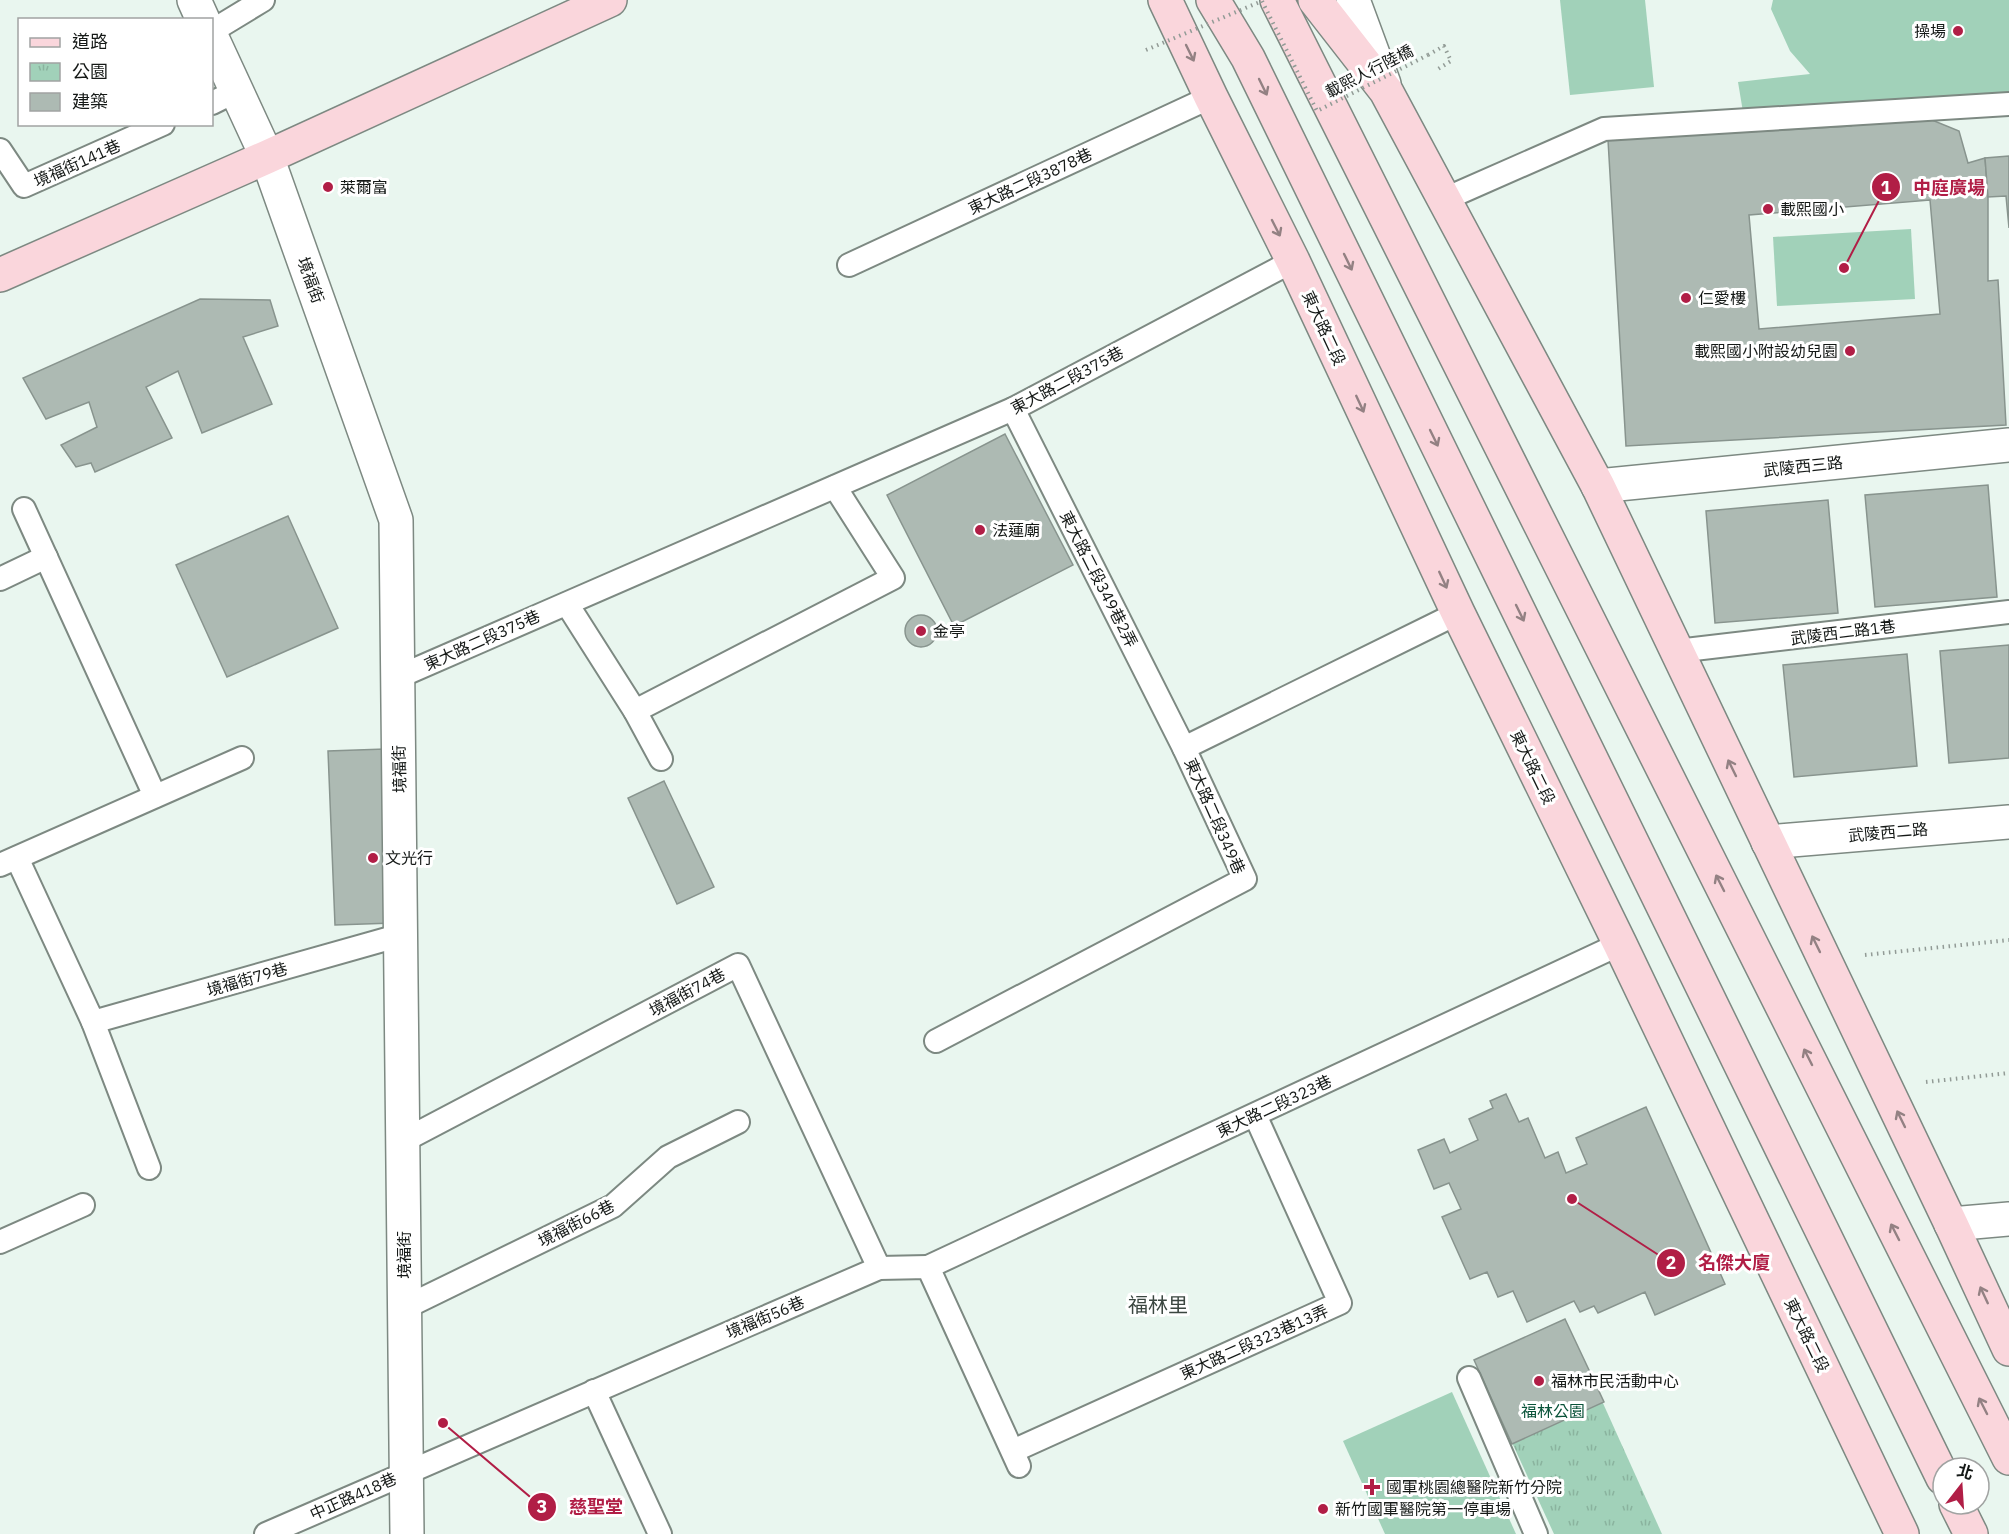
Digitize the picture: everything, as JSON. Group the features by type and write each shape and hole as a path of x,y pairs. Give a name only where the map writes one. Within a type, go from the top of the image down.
{"street":[{"path":"194,0 202,18"},
{"path":"0,275 267,157 610,0"},
{"name":"東大路二段","path":"1165,0 1293,261 1458,613 1620,944 1902,1534"},
{"path":"1213,0 1248,57 1932,1456"},
{"path":"1277,0 2009,1458"},
{"path":"1315,0 1386,91"},
{"path":"1353,0 1386,91 1598,486 2009,1348"},
{"name":"境福街","path":"213,43 224,97 267,157 396,520 407,1534"},
{"name":"武陵西三路","path":"1598,486 2009,445"},
{"name":"武陵西二路","path":"1767,842 2009,822"},
{"path":"1951,1224 2009,1219"},
{"path":"1962,1516 1971,1534"}],"lane":[{"path":"213,30 263,0"},
{"name":"東大路二段3878巷","path":"849,265 1211,97"},
{"path":"1445,199 1604,129 2009,104"},
{"name":"境福街141巷","path":"0,150 24,186 158,126"},
{"name":"東大路二段375巷","path":"398,677 1013,409 1293,261"},
{"name":"東大路二段349巷2弄","path":"1013,409 1184,748"},
{"path":"635,711 893,578 835,487"},
{"path":"24,509 155,796"},
{"path":"0,579 46,557"},
{"path":"567,604 635,711 661,759"},
{"name":"武陵西二路1巷","path":"1677,651 2009,612"},
{"name":"東大路二段349巷","path":"936,1041 1245,879 1184,748 1458,613"},
{"path":"149,1168 93,1022 8,862 242,758"},
{"name":"境福街79巷","path":"93,1022 401,935"},
{"name":"東大路二段323巷","path":"928,1267 1620,944"},
{"name":"境福街74巷","path":"403,1141 738,965 879,1268"},
{"name":"東大路二段323巷13弄","path":"928,1267 1016,1458 1340,1303 1255,1115"},
{"name":"境福街66巷","path":"404,1308 613,1206 668,1157 738,1122"},
{"path":"0,1242 82,1204"},
{"name":"境福街56巷","path":"406,1472 879,1268 928,1267"},
{"path":"1469,1378 1536,1534"},
{"path":"594,1391 660,1534"},
{"name":"中正路418巷","path":"266,1534 406,1472"}],"path":[{"name":"載熙人行陸橋","path":"1146,50 1262,1 1317,111 1444,46 1451,61 1438,69"},
{"path":"1865,955 2009,940"},
{"path":"1926,1082 2009,1073"}],"green space":[{"path":"1560,0 1645,0 1654,87 1570,95"},
{"path":"1773,0 2009,0 2009,94 1743,112 1738,82 1810,74 1790,51 1771,9"},
{"path":"1911,229 1915,299 1777,306 1773,237"},
{"name":"福林公園","path":"1565,1319 1662,1534 1554,1534 1474,1360"},
{"path":"1452,1392 1516,1534 1385,1534 1343,1441"}],"building":[{"name":"仁愛樓","path":"1861,120 1932,120 1959,131 1968,163 1985,158 1988,197 1988,281 1998,280 2006,425 1626,446 1608,140 1851,126","holes":["1930,200 1940,314 1759,329 1749,215"]},
{"path":"2009,156 2009,228 2006,196 1988,197 1985,158"},
{"path":"200,299 270,300 278,326 243,337 272,404 202,433 178,371 146,387 172,438 95,472 91,463 76,467 61,445 97,427 89,402 46,419 23,378"},
{"name":"法蓮廟","path":"1005,434 1073,565 954,626 887,495"},
{"path":"1988,485 1997,597 1875,607 1865,495"},
{"path":"1828,500 1838,613 1715,623 1706,511"},
{"path":"288,516 338,628 227,677 176,565"},
{"name":"金亭","path":"921,615 932,620 937,631 932,642 921,647 910,642 905,631 910,620"},
{"path":"2009,645 2009,758 1949,763 1940,651"},
{"path":"1907,654 1917,766 1794,777 1783,665"},
{"path":"385,749 393,923 335,925 328,751"},
{"path":"664,781 714,887 677,904 628,798"},
{"path":"1506,1094 1519,1122 1528,1118 1545,1158 1558,1152 1566,1173 1587,1164 1576,1138 1646,1107 1725,1284 1655,1315 1645,1292 1598,1313 1594,1306 1580,1312 1574,1301 1527,1322 1513,1291 1498,1297 1487,1272 1470,1279 1442,1217 1461,1209 1449,1183 1434,1189 1418,1150 1444,1139 1450,1153 1478,1140 1469,1119 1493,1108 1490,1101"},
{"name":"福林市民活動中心","path":"1565,1319 1604,1402 1512,1444 1474,1360"}],"place":[{"name":"操場","path":"1958,31"},
{"name":"萊爾富","path":"328,187"},
{"name":"載熙國小","path":"1768,209"},
{"name":"中庭廣場","path":"1844,268"},
{"name":"仁愛樓","path":"1686,298"},
{"name":"載熙國小附設幼兒園","path":"1850,351"},
{"name":"法蓮廟","path":"980,530"},
{"name":"金亭","path":"921,631"},
{"name":"文光行","path":"373,858"},
{"name":"名傑大廈","path":"1572,1199"},
{"name":"福林市民活動中心","path":"1539,1381"},
{"name":"慈聖堂","path":"443,1423"},
{"name":"國軍桃園總醫院新竹分院","path":"1372,1487"},
{"name":"新竹國軍醫院第一停車場","path":"1323,1509"}],"district":[{"name":"福林里","path":"1158,1305"}]}
